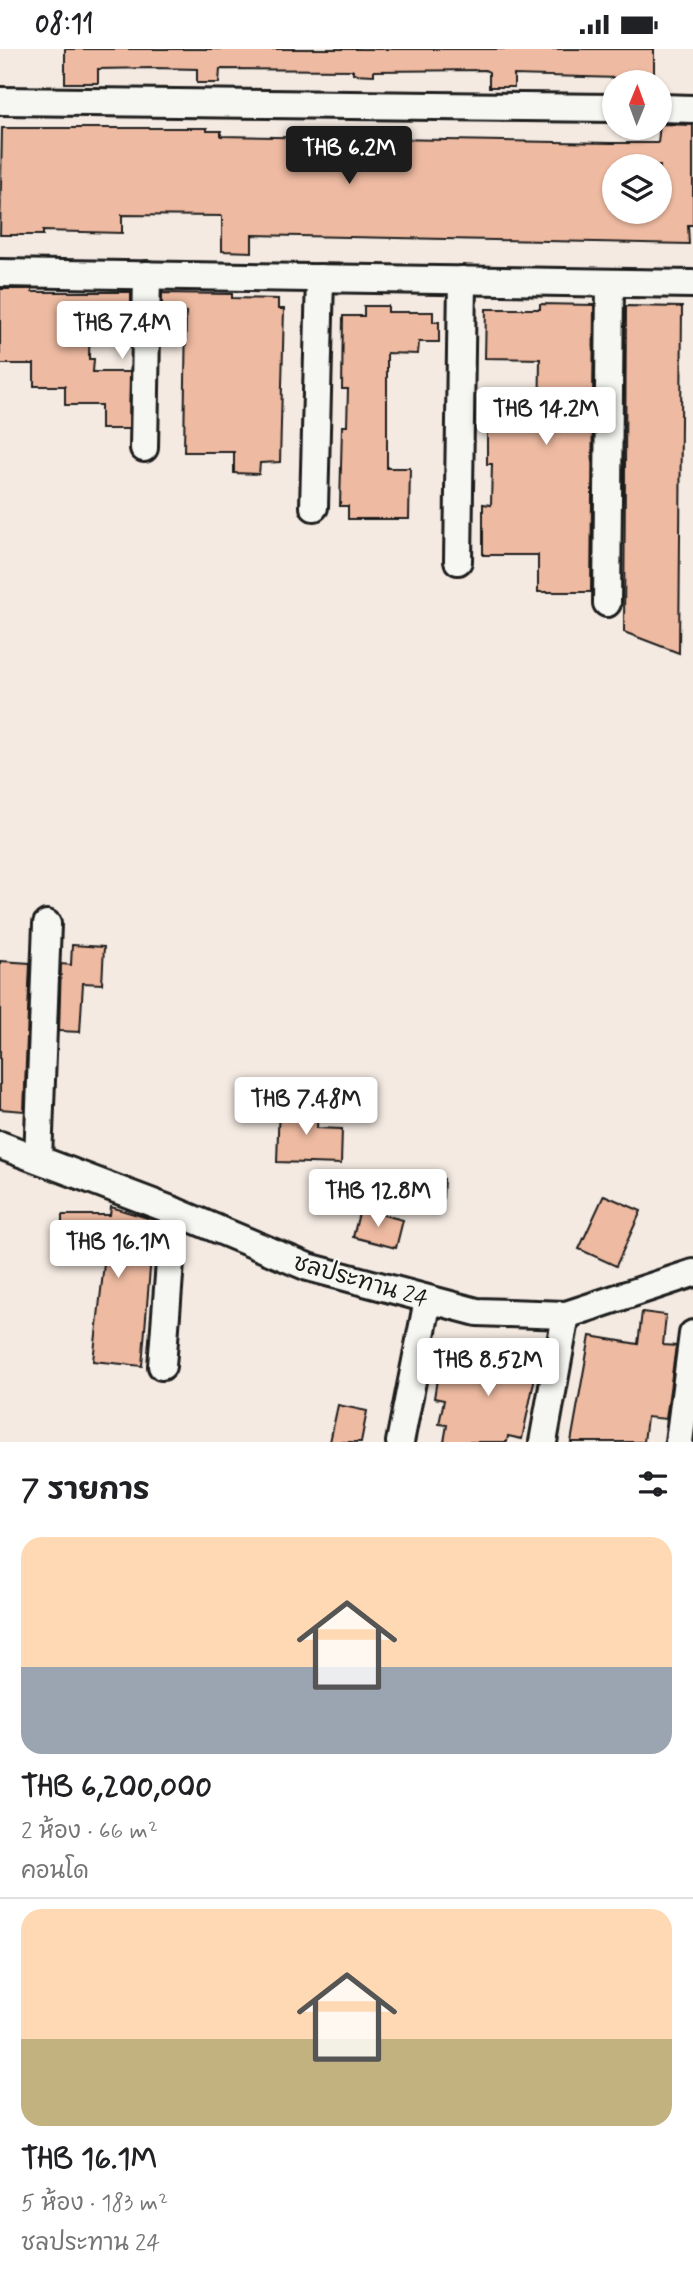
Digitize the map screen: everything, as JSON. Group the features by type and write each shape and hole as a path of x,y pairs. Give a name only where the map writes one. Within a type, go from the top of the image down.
{"street":[{"path":"0,101 602,108"},
{"path":"672,108 693,109"},
{"path":"0,273 693,284"},
{"path":"144,448 148,275"},
{"path":"314,507 320,278"},
{"path":"458,561 462,280"},
{"path":"607,603 610,283"},
{"path":"38,1159 47,924"},
{"name":"ชลประทาน 24","path":"0,1145 174,1211 308,1268 477,1313 566,1315 693,1273"},
{"path":"162,1366 174,1211"},
{"path":"400,1442 428,1300"},
{"path":"543,1442 566,1315"},
{"path":"679,1442 693,1334"}],"building":[{"path":"65,49 654,49 654,70 602,70 602,78 514,75 514,87 489,87 489,72 485,70 374,71 374,75 353,74 353,70 220,69 219,83 197,83 197,69 98,69 98,83 65,83"},
{"path":"672,124 693,125 693,225 688,225 689,244 252,235 252,252 222,251 222,216 122,215 122,233 43,231 43,235 0,235 2,128 207,128 207,131 221,131 221,136 658,143 658,140 672,140"},
{"path":"0,289 32,289 32,292 131,292 131,314 90,313 89,359 94,359 93,372 130,372 129,429 101,429 101,405 65,405 65,386 34,386 34,364 0,364"},
{"path":"162,293 232,294 232,298 278,299 278,309 284,309 280,462 260,463 259,474 234,473 234,452 184,452 186,312 162,312"},
{"path":"540,304 594,305 591,592 538,592 538,555 483,555 483,504 491,505 492,464 487,464 487,429 539,429 540,359 485,358 486,309 540,309"},
{"path":"364,306 388,306 388,312 433,312 433,322 439,322 439,342 419,342 418,354 387,353 387,468 410,468 409,519 348,519 348,506 340,506 342,426 347,426 348,389 342,389 343,316 364,316"},
{"path":"626,306 682,307 679,653 624,632"},
{"path":"72,945 104,947 102,984 83,983 80,1032 59,1031 61,964 71,965"},
{"path":"0,961 30,963 24,1111 0,1109"},
{"path":"279,1103 318,1104 317,1128 342,1129 341,1164 277,1162"},
{"path":"424,1177 444,1179 443,1199 422,1197"},
{"path":"604,1195 641,1211 616,1266 579,1249"},
{"path":"111,1207 154,1220 142,1366 93,1361 106,1246 62,1246 62,1215 110,1215"},
{"path":"360,1209 403,1220 396,1248 353,1237"},
{"path":"642,1312 666,1315 663,1345 676,1346 666,1419 647,1417 644,1442 571,1442 590,1336 638,1344"},
{"path":"499,1344 540,1353 522,1439 508,1436 507,1442 444,1442 447,1425 439,1424 444,1400 434,1398 439,1367 470,1373 472,1365 493,1369"},
{"path":"338,1405 367,1411 361,1442 330,1442"}]}
